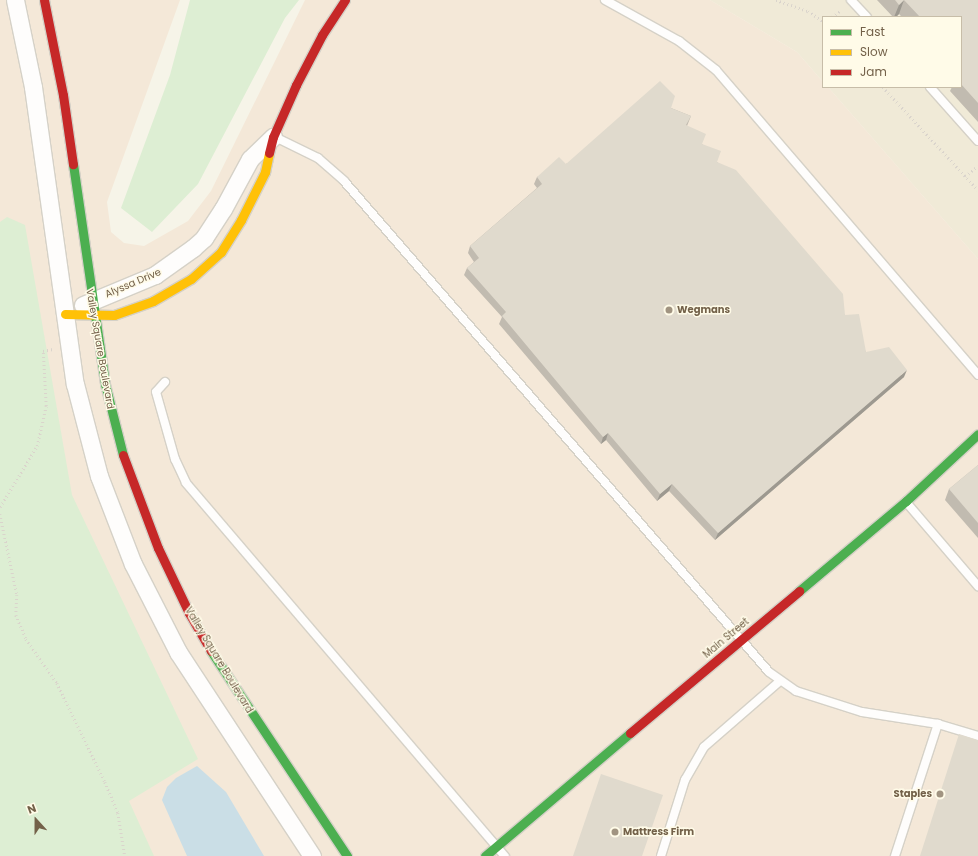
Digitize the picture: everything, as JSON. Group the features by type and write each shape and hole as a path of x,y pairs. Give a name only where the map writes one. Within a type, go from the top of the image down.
{"street":[{"path":"15,0 33,87 75,384 99,476 133,564 178,652 312,856"},
{"name":"Valley Square Boulevard","path":"44,0 63,95 105,384 121,448 158,548 189,613 228,680 347,856"},
{"name":"Alyssa Drive","path":"65,314 93,308 155,275 193,248 204,238 223,209 250,159 273,137 305,66 345,0"},
{"name":"Main Street","path":"485,856 740,640 906,502 978,434"}],"lane":[{"path":"605,0 679,41 716,70 978,375"},
{"path":"851,0 866,16"},
{"path":"931,88 978,141"},
{"path":"273,137 318,158 344,181 740,640 780,681 796,691 862,712 938,724 978,736"},
{"path":"166,382 156,392 175,459 186,483 505,856"},
{"path":"906,502 978,586"},
{"path":"661,856 685,780 704,747 780,681"},
{"path":"895,856 938,724"}],"path":[{"path":"776,0 808,12 822,20"},
{"path":"884,88 978,190"},
{"path":"965,176 978,166"},
{"path":"0,508 37,446 46,406 43,351 55,348"},
{"path":"0,514 17,594 16,615 26,639 57,683 106,782 118,813 125,856"}],"shaded area":[{"path":"0,0 180,0 107,202 111,232 124,243 144,246 188,221 211,191 305,0 710,0 797,52 822,81 822,88 829,88 978,259 978,856 0,856"},
{"path":"710,0 978,0 978,259 829,88 962,88 962,16 822,16 822,81 797,52"},
{"path":"197,766 226,792 264,856 187,856 162,800 167,787 176,778"}],"green space":[{"path":"190,0 299,0 285,18 198,184 152,232 121,208 170,75"},
{"path":"7,217 25,225 72,495 198,759 129,801 154,856 0,856 0,222"}],"building":[{"path":"895,0 904,0 899,5"},
{"path":"904,0 978,0 978,103 962,85 962,16 919,16"},
{"name":"Wegmans","path":"660,81 675,96 671,108 691,116 686,125 706,134 702,144 721,151 717,162 736,170 843,294 845,315 859,314 866,352 889,347 907,370 718,533 672,484 660,494 608,433 603,437 502,316 506,312 467,268 479,258 470,246 542,184 537,177 559,157 566,164"},
{"path":"978,465 978,523 949,489"},
{"path":"959,734 978,740 978,856 920,856"},
{"name":"Mattress Firm","path":"601,774 663,795 642,856 573,856"}],"traffic: fast":[{"path":"73,164 105,384 123,455"},
{"path":"799,591 906,501 978,434"},
{"path":"211,651 347,856"},
{"path":"485,856 630,733"}],"traffic: slow":[{"path":"65,314 114,315 153,301 191,279 221,252 241,220 265,172 269,153"}],"traffic: jam":[{"path":"44,0 63,95 73,164"},
{"path":"269,153 273,137 296,85 322,35 345,0"},
{"path":"123,455 158,548 189,613 211,651"},
{"path":"630,733 799,591"}],"place":[{"name":"Wegmans","path":"669,310"},
{"name":"Staples","path":"940,794"},
{"name":"Mattress Firm","path":"615,832"}]}
